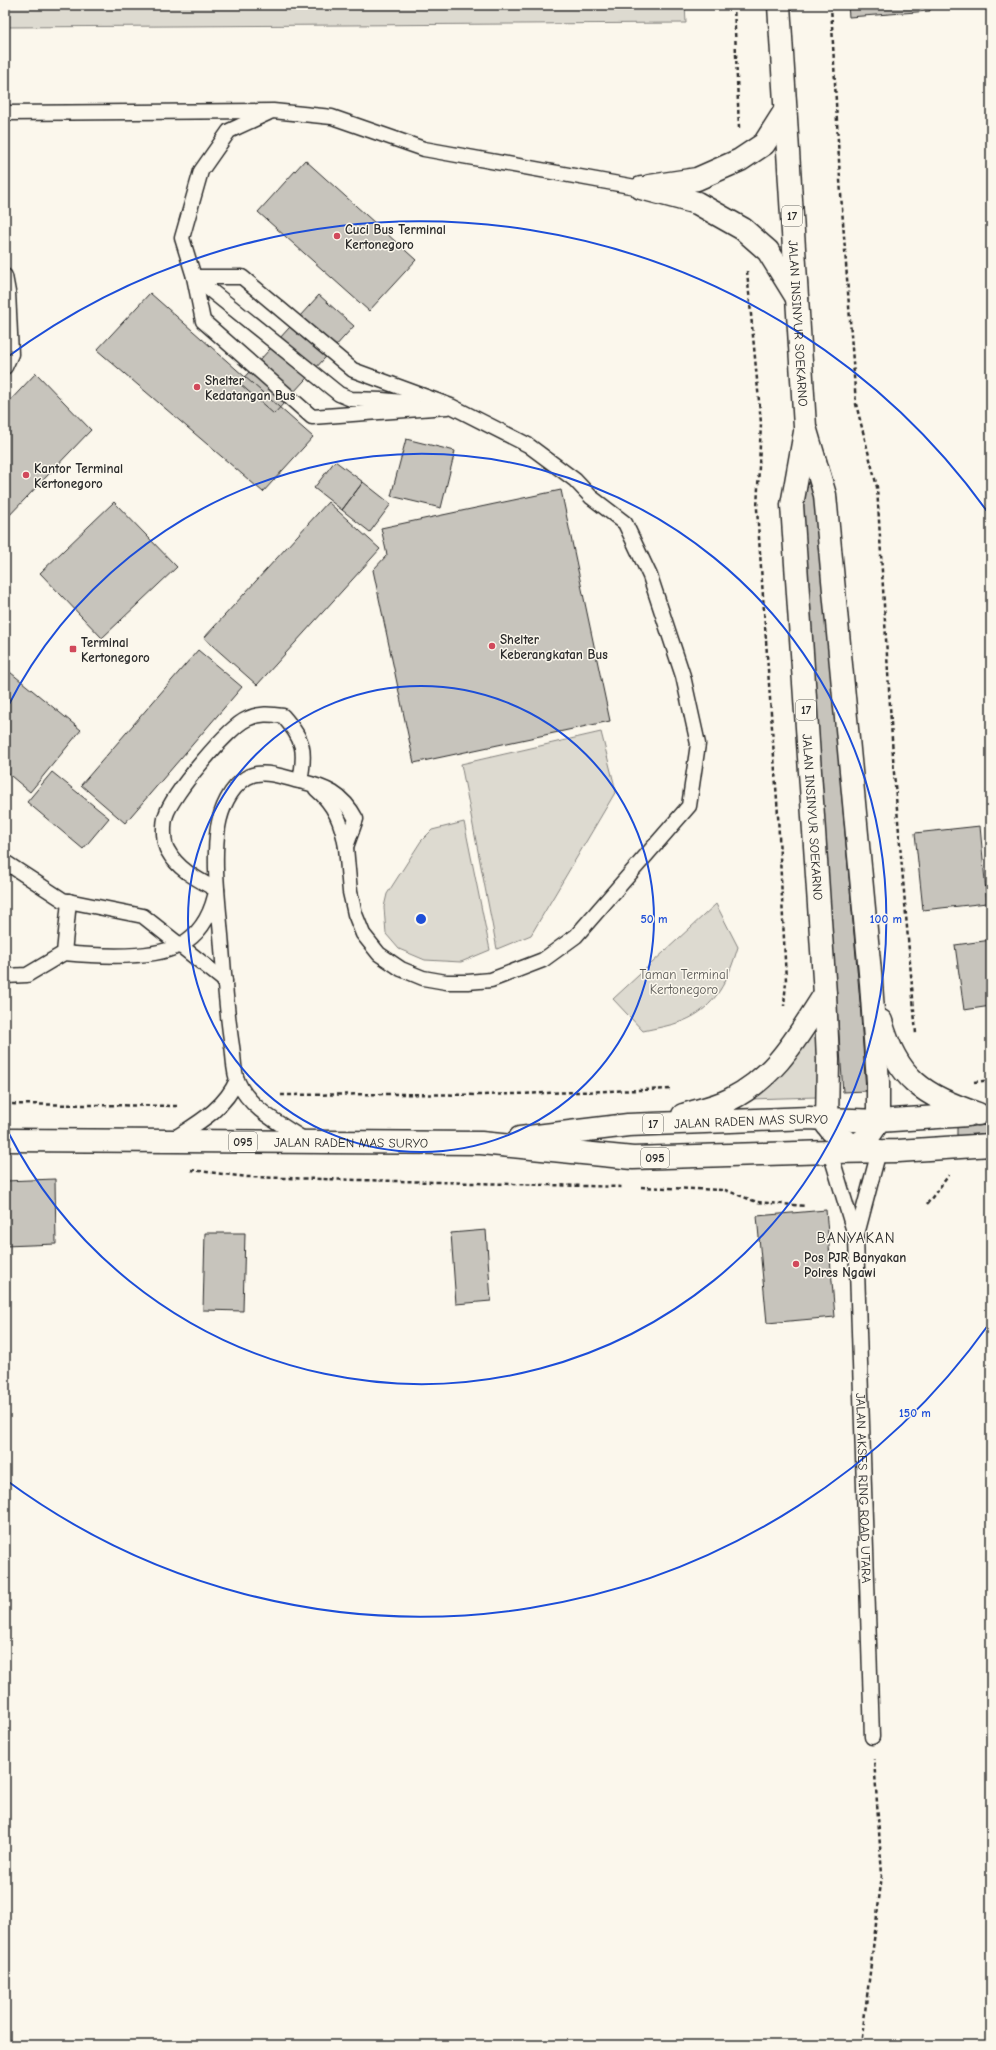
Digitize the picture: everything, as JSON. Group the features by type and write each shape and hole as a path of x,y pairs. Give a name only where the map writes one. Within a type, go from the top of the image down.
{"main road":[{"name":"JALAN INSINYUR SOEKARNO","path":"779,5 805,427 825,495 871,984 878,1082 878,1121"},
{"path":"641,188 698,178 740,160 764,144 786,111"},
{"path":"641,188 700,205 743,229 768,251 797,298"},
{"name":"JALAN INSINYUR SOEKARNO","path":"805,427 792,505 825,994 828,1060 827,1119"},
{"name":"17","path":"871,984 885,1035 904,1073 920,1088 944,1102 984,1114"},
{"path":"628,1124 683,1115 728,1101 751,1088 769,1074 787,1052 825,994"},
{"name":"17","path":"878,1121 984,1114"},
{"name":"JALAN RADEN MAS SURYO","path":"481,1143 628,1124 809,1118 878,1121"},
{"path":"827,1119 827,1125 840,1150 870,1135 878,1121"},
{"name":"JALAN RADEN MAS SURYO","path":"5,1140 481,1143 633,1158 840,1150"},
{"path":"879,1150 925,1150 991,1145"},
{"name":"095","path":"840,1150 879,1150"}],"lane":[{"path":"273,112 229,131 201,171 182,238 194,277 203,321 312,417 451,406"},
{"path":"5,113 273,112 332,117 424,149 641,188"},
{"path":"5,276 8,292 11,354 5,367"},
{"path":"194,277 339,394 351,399 451,406"},
{"path":"194,277 242,277 353,370 451,406 528,445 575,480 591,497 625,523 650,576 683,676 698,744 688,806 576,936 543,960 492,980 446,982 423,978 401,969 379,954 363,934 355,914 350,892 346,848 356,819 349,804 341,797 304,782 264,773 255,774 246,778 230,795 223,807 218,827 217,890 229,1028 237,1080 245,1096 261,1110 309,1142"},
{"path":"217,890 195,878 178,866 167,850 164,832 166,815 184,786 228,733 246,719 266,714 282,716 294,728 301,743 304,758 304,782"},
{"path":"5,862 46,891 63,900 143,916 225,981"},
{"path":"5,976 27,975 64,953 108,957 154,952 180,945 194,935 205,923 212,908 217,890"},
{"path":"64,953 69,901"},
{"path":"170,1141 224,1103 231,1094 237,1080"},
{"path":"840,1150 856,1238"},
{"path":"856,1238 879,1150"},
{"name":"JALAN AKSES RING ROAD UTARA","path":"856,1238 872,1737"}],"path":[{"path":"734,5 740,160"},
{"path":"831,5 840,180 856,404 877,487 894,773 916,1036"},
{"path":"743,229 761,423 757,509 778,816 786,981 783,1010"},
{"path":"245,1096 386,1094 483,1095 652,1091 676,1088"},
{"path":"5,1104 183,1105"},
{"path":"185,1170 247,1177 632,1187"},
{"path":"927,1204 952,1171"},
{"path":"640,1187 725,1190 757,1202 806,1206"},
{"path":"862,2045 882,1875 872,1737"}],"green space":[{"path":"5,5 685,5 686,23 5,27"},
{"path":"601,732 616,791 531,935 497,949 461,764"},
{"path":"464,822 490,950 461,962 425,960 399,949 386,934 384,907 387,894 421,841 432,830"},
{"name":"Taman Terminal Kertonegoro","path":"716,904 738,947 730,971 719,992 704,1009 683,1021 668,1026 643,1031 613,999"},
{"path":"817,1029 817,1097 750,1099 791,1060"}],"building":[{"path":"848,5 929,5 930,11 849,17"},
{"name":"Cuci Bus Terminal Kertonegoro","path":"305,160 416,260 369,311 258,212"},
{"name":"Shelter Kedatangan Bus","path":"150,293 313,437 263,492 97,350"},
{"path":"319,295 354,326 274,414 239,383"},
{"name":"Kantor Terminal Kertonegoro","path":"36,373 91,430 5,520 5,406"},
{"path":"406,439 455,451 441,508 391,496"},
{"path":"335,461 363,482 342,510 314,488"},
{"path":"808,479 816,504 860,1002 866,1091 843,1092 801,504"},
{"path":"363,482 391,504 370,532 342,510"},
{"name":"Shelter Keberangkatan Bus","path":"561,490 610,721 414,763 373,570 387,555 381,528"},
{"path":"114,502 177,567 102,638 40,573"},
{"path":"328,502 380,549 257,685 204,638"},
{"path":"198,650 242,687 125,823 81,785"},
{"path":"5,668 81,730 30,792 5,771"},
{"path":"52,772 109,818 83,849 27,802"},
{"path":"980,826 987,903 923,910 915,833"},
{"path":"991,940 991,1006 964,1010 955,945"},
{"path":"991,1125 991,1133 957,1136 957,1127"},
{"path":"55,1179 56,1244 5,1246 5,1181"},
{"path":"826,1210 835,1317 767,1323 757,1216"},
{"path":"486,1230 491,1301 456,1304 451,1233"},
{"path":"205,1233 245,1233 243,1311 203,1310"}],"place":[{"name":"Cuci Bus Terminal Kertonegoro","path":"337,236"},
{"name":"Shelter Kedatangan Bus","path":"197,387"},
{"name":"Kantor Terminal Kertonegoro","path":"26,475"},
{"name":"Shelter Keberangkatan Bus","path":"492,646"},
{"name":"Terminal Kertonegoro","path":"73,649"},
{"name":"Pos PJR Banyakan Polres Ngawi","path":"796,1264"}],"district":[{"name":"BANYAKAN","path":"856,1238"}]}
